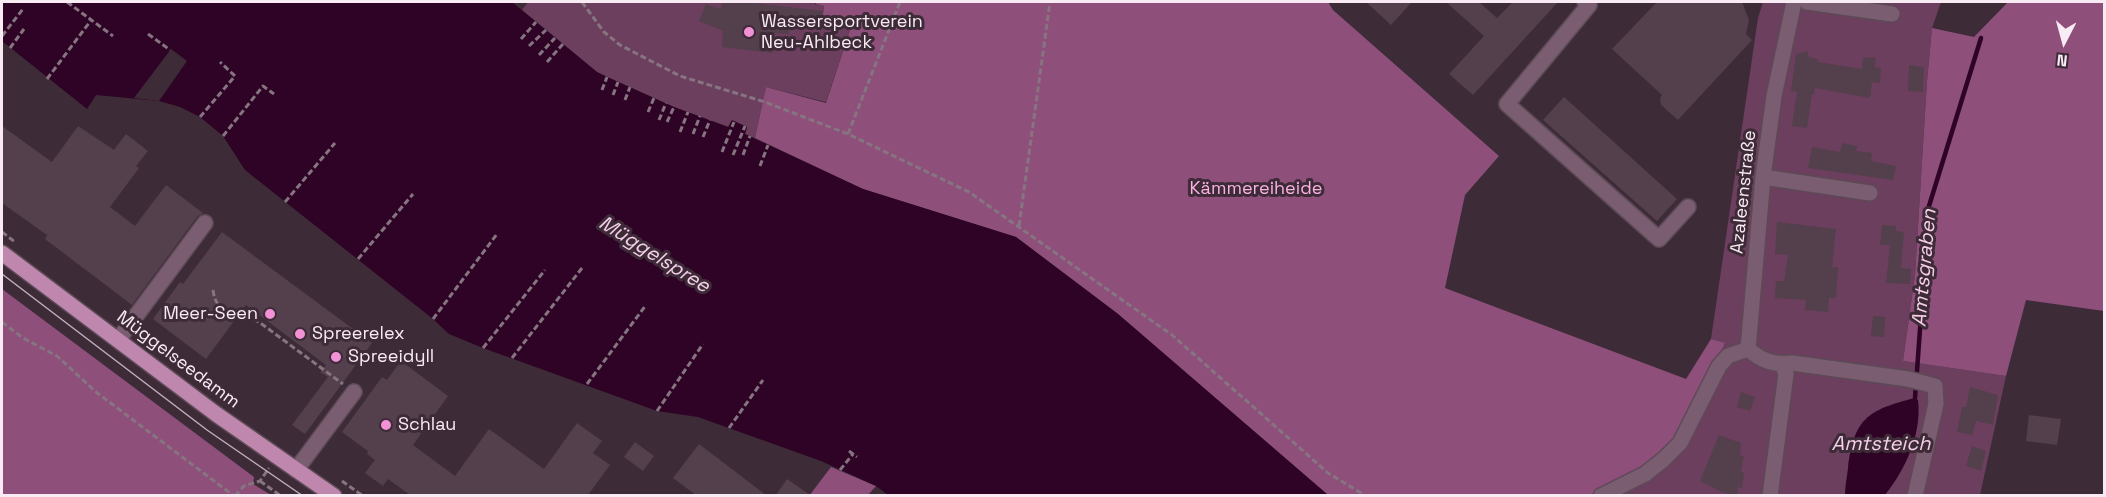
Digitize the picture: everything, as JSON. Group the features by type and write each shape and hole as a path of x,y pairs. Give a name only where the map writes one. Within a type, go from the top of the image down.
{"main road":[{"name":"Müggelseedamm","path":"2,253 216,414 334,495"}],"street":[{"path":"1585,2 1589,5 1507,104 1659,239 1688,207"},
{"name":"Azaleenstraße","path":"1748,349 1763,177 1774,96 1794,2"},
{"path":"1807,2 1892,14"},
{"path":"1763,177 1870,193"},
{"path":"118,340 205,223"},
{"path":"1601,495 1645,474 1664,459 1680,443 1719,366 1728,356 1748,349 1760,359 1782,364 1792,363 1915,380 1935,386 1936,404 1915,495"},
{"path":"1770,495 1786,374 1782,364"},
{"path":"296,470 354,392"}],"path":[{"path":"67,2 113,36"},
{"path":"582,2 604,32 620,45 680,76 765,102 848,134 969,192 1172,335 1328,474 1366,495"},
{"path":"848,134 900,2"},
{"path":"1019,226 1050,2"},
{"path":"2,36 23,9"},
{"path":"47,79 92,19"},
{"path":"521,39 536,22"},
{"path":"10,48 24,29"},
{"path":"529,46 546,30"},
{"path":"148,34 170,50"},
{"path":"539,55 555,38"},
{"path":"547,62 563,44"},
{"path":"200,117 235,76 220,62"},
{"path":"602,90 607,77"},
{"path":"613,95 618,82"},
{"path":"223,136 263,86 274,94"},
{"path":"625,100 630,87"},
{"path":"648,112 654,98"},
{"path":"659,120 666,103"},
{"path":"667,122 674,106"},
{"path":"680,132 688,112"},
{"path":"693,134 700,116"},
{"path":"703,138 711,120"},
{"path":"722,152 734,122"},
{"path":"733,155 745,126"},
{"path":"743,155 750,136"},
{"path":"285,202 335,143"},
{"path":"760,166 768,145"},
{"path":"358,259 413,194"},
{"path":"2,232 17,243"},
{"path":"432,319 497,234"},
{"path":"512,358 582,268"},
{"path":"483,348 545,270"},
{"path":"213,290 214,299 222,308 259,322 354,392"},
{"path":"587,384 646,305"},
{"path":"2,322 23,338 57,357 96,392 235,495 244,486 260,481 269,468"},
{"path":"657,411 703,344"},
{"path":"729,428 763,380"},
{"path":"840,470 855,456 849,451"},
{"path":"334,476 363,495"},
{"path":"260,481 281,495"}],"shaded area":[{"path":"528,2 815,2 815,4 824,6 822,23 850,30 826,102 766,87 755,138 745,134 747,127 732,121 729,127 674,107 597,72 522,10"},
{"path":"1763,2 1941,2 1932,28 1915,275 1903,361 2006,376 1980,495 1596,496 1725,344 1711,339 1758,18"}],"green space":[{"name":"Kämmereiheide","path":"816,2 1328,2 1333,10 1499,156 1465,195 1445,288 1686,379 1711,339 1725,343 1681,438 1631,477 1596,495 1328,495 1118,314 1016,237 863,189 755,138 766,87 826,103 850,30 822,22 824,6"},
{"path":"2008,2 2104,2 2104,311 2026,300 2006,376 1903,361 1915,275 1932,28 1974,37"},
{"path":"2,289 254,477 253,484 271,495 2,495"},
{"path":"831,467 876,486 868,495 809,496"}],"water":[{"name":"Müggelspree","path":"2,2 512,2 597,72 607,77 674,107 728,127 732,120 747,127 745,134 863,189 1016,237 1118,314 1328,495 888,495 876,486 821,461 698,417 657,411 483,348 449,334 245,170 223,136 200,117 180,107 159,101 96,95 87,109 2,41"},
{"name":"Amtsteich","path":"1915,398 1918,400 1919,412 1915,438 1906,462 1893,485 1885,495 1845,495 1851,451 1859,427 1866,419 1885,407"}],"pier":[{"path":"171,49 187,61 159,101 134,98"}],"building":[{"name":"Wassersportverein Neu-Ahlbeck","path":"722,2 745,2 823,11 821,24 790,19 789,34 775,33 772,53 722,47 723,31 699,21 706,4 721,9"},
{"path":"1366,2 1412,2 1391,25"},
{"path":"1446,2 1479,2 1497,18 1513,2 1558,2 1473,95 1449,74 1484,36"},
{"path":"1657,2 1742,2 1749,20 1746,34 1752,40 1678,120 1661,105 1662,95 1612,49"},
{"path":"1807,51 1809,57 1818,59 1818,62 1862,69 1863,57 1876,58 1875,67 1881,68 1880,83 1872,82 1870,98 1815,88 1807,128 1792,126 1797,92 1791,91 1796,54"},
{"path":"1909,65 1924,67 1923,92 1908,91"},
{"path":"1564,97 1677,199 1657,221 1543,120"},
{"path":"2,126 52,162 78,126 114,150 126,134 148,151 136,166 139,168 110,207 135,226 166,185 203,213 197,217 132,305 45,239 47,235 2,203"},
{"path":"1842,143 1857,146 1856,151 1872,153 1871,161 1896,166 1893,180 1808,168 1812,147 1840,152"},
{"path":"1777,222 1836,229 1832,267 1838,267 1836,298 1829,298 1828,312 1805,310 1806,300 1775,298 1776,281 1784,281 1788,255 1775,254"},
{"path":"1882,225 1896,226 1896,231 1904,232 1901,268 1911,269 1910,284 1886,283 1890,245 1880,245"},
{"path":"222,232 372,343 305,434 292,425 328,377 320,372 326,365 246,305 206,359 153,319 180,282 183,284"},
{"path":"1873,316 1885,317 1884,337 1871,336"},
{"path":"401,361 448,396 413,445 455,476 489,429 544,469 577,423 602,441 593,453 610,465 588,495 410,495 388,479 383,486 365,473 375,460 367,454 368,451 342,432 382,377 387,380"},
{"path":"1970,387 1998,395 1993,425 1976,421 1972,435 1957,432 1962,407 1966,407"},
{"path":"1741,392 1755,397 1750,411 1737,407"},
{"path":"2029,415 2061,419 2057,445 2026,441"},
{"path":"1719,435 1741,443 1740,456 1744,456 1741,472 1744,473 1742,488 1738,487 1737,495 1724,493 1700,481"},
{"path":"635,442 654,456 643,471 624,457"},
{"path":"699,444 766,495 696,495 673,478"},
{"path":"1972,446 1986,451 1981,471 1966,466"},
{"path":"787,479 810,495 776,495"}],"waterway":[{"name":"Amtsgraben","path":"1915,398 1929,206 1981,38"}],"tram line":[{"path":"2,274 207,430 303,496"}],"place":[{"name":"Wassersportverein Neu-Ahlbeck","path":"749,32"},
{"name":"Meer-Seen","path":"270,314"},
{"name":"Spreerelex","path":"300,334"},
{"name":"Spreeidyll","path":"336,357"},
{"name":"Schlau","path":"386,425"}]}
